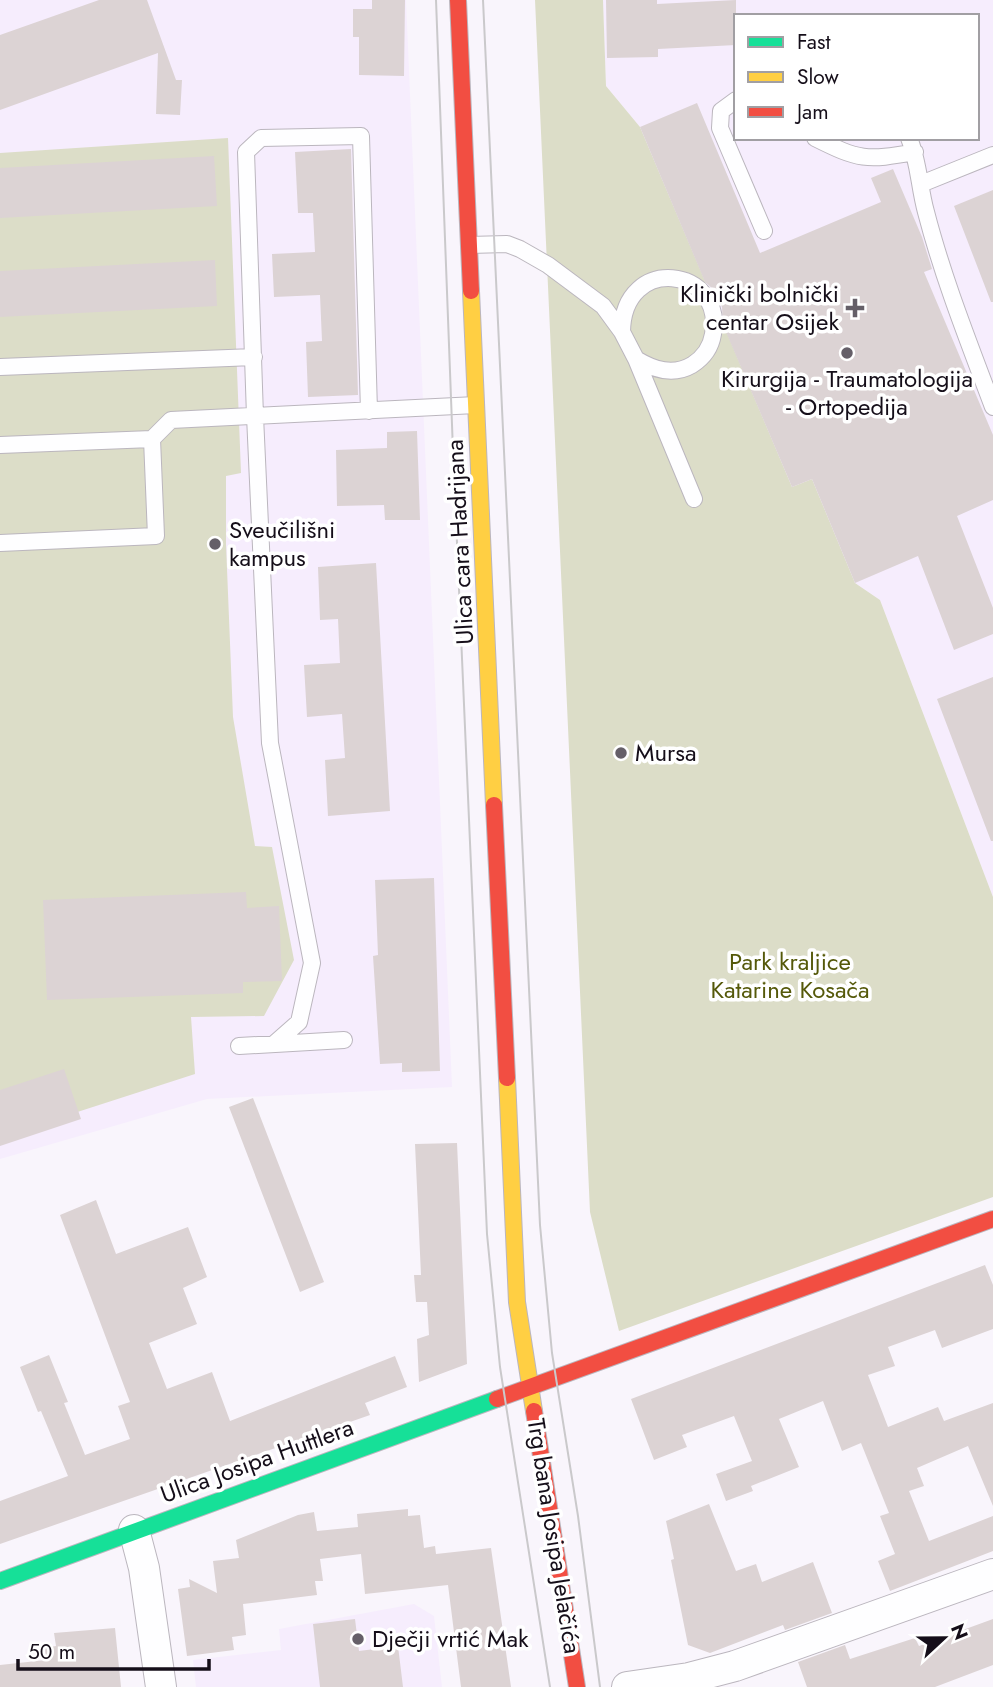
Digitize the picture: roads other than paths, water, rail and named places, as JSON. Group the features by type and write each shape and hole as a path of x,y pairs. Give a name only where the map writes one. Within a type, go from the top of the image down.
{"main road":[{"name":"Ulica cara Hadrijana","path":"458,0 517,1302 531,1386"},
{"path":"531,1386 993,1220"},
{"name":"Ulica Josipa Huttlera","path":"0,1581 531,1386"},
{"name":"Trg bana Josipa Jelačića","path":"531,1386 577,1687"}],"street":[{"path":"134,1530 144,1567 161,1687"},
{"path":"626,1687 666,1685 735,1666 993,1574"}],"lane":[{"path":"734,101 721,111 720,128 764,231"},
{"path":"274,1044 299,1022 312,963 270,743 246,152 261,138 361,136 369,411"},
{"path":"819,140 848,155 868,159 912,145 925,210 951,295 993,407"},
{"path":"921,184 993,155"},
{"path":"469,244 507,244 532,255 603,306 622,332 636,359 694,499"},
{"path":"622,332 622,316 627,302 637,289 650,281 680,279 694,285 706,296 713,310 713,340 705,354 694,364 680,370 664,371 649,367 636,359"},
{"path":"0,367 254,357"},
{"path":"0,445 152,439 172,420 477,405"},
{"path":"0,542 156,536 152,439"},
{"path":"239,1046 344,1040"}],"tram line":[{"path":"436,0 487,1234 500,1367 550,1687"},
{"path":"483,0 540,1225 552,1353 578,1516 600,1687"}],"place":[{"name":"Klinički bolnički centar Osijek","path":"855,308"},
{"name":"Kirurgija - Traumatologija - Ortopedija","path":"847,353"},
{"name":"Sveučilišni kampus","path":"215,544"},
{"name":"Mursa","path":"621,753"},
{"name":"Dječji vrtić Mak","path":"358,1639"}],"park label":[{"name":"Park kraljice Katarine Kosača","path":"790,976"}]}
